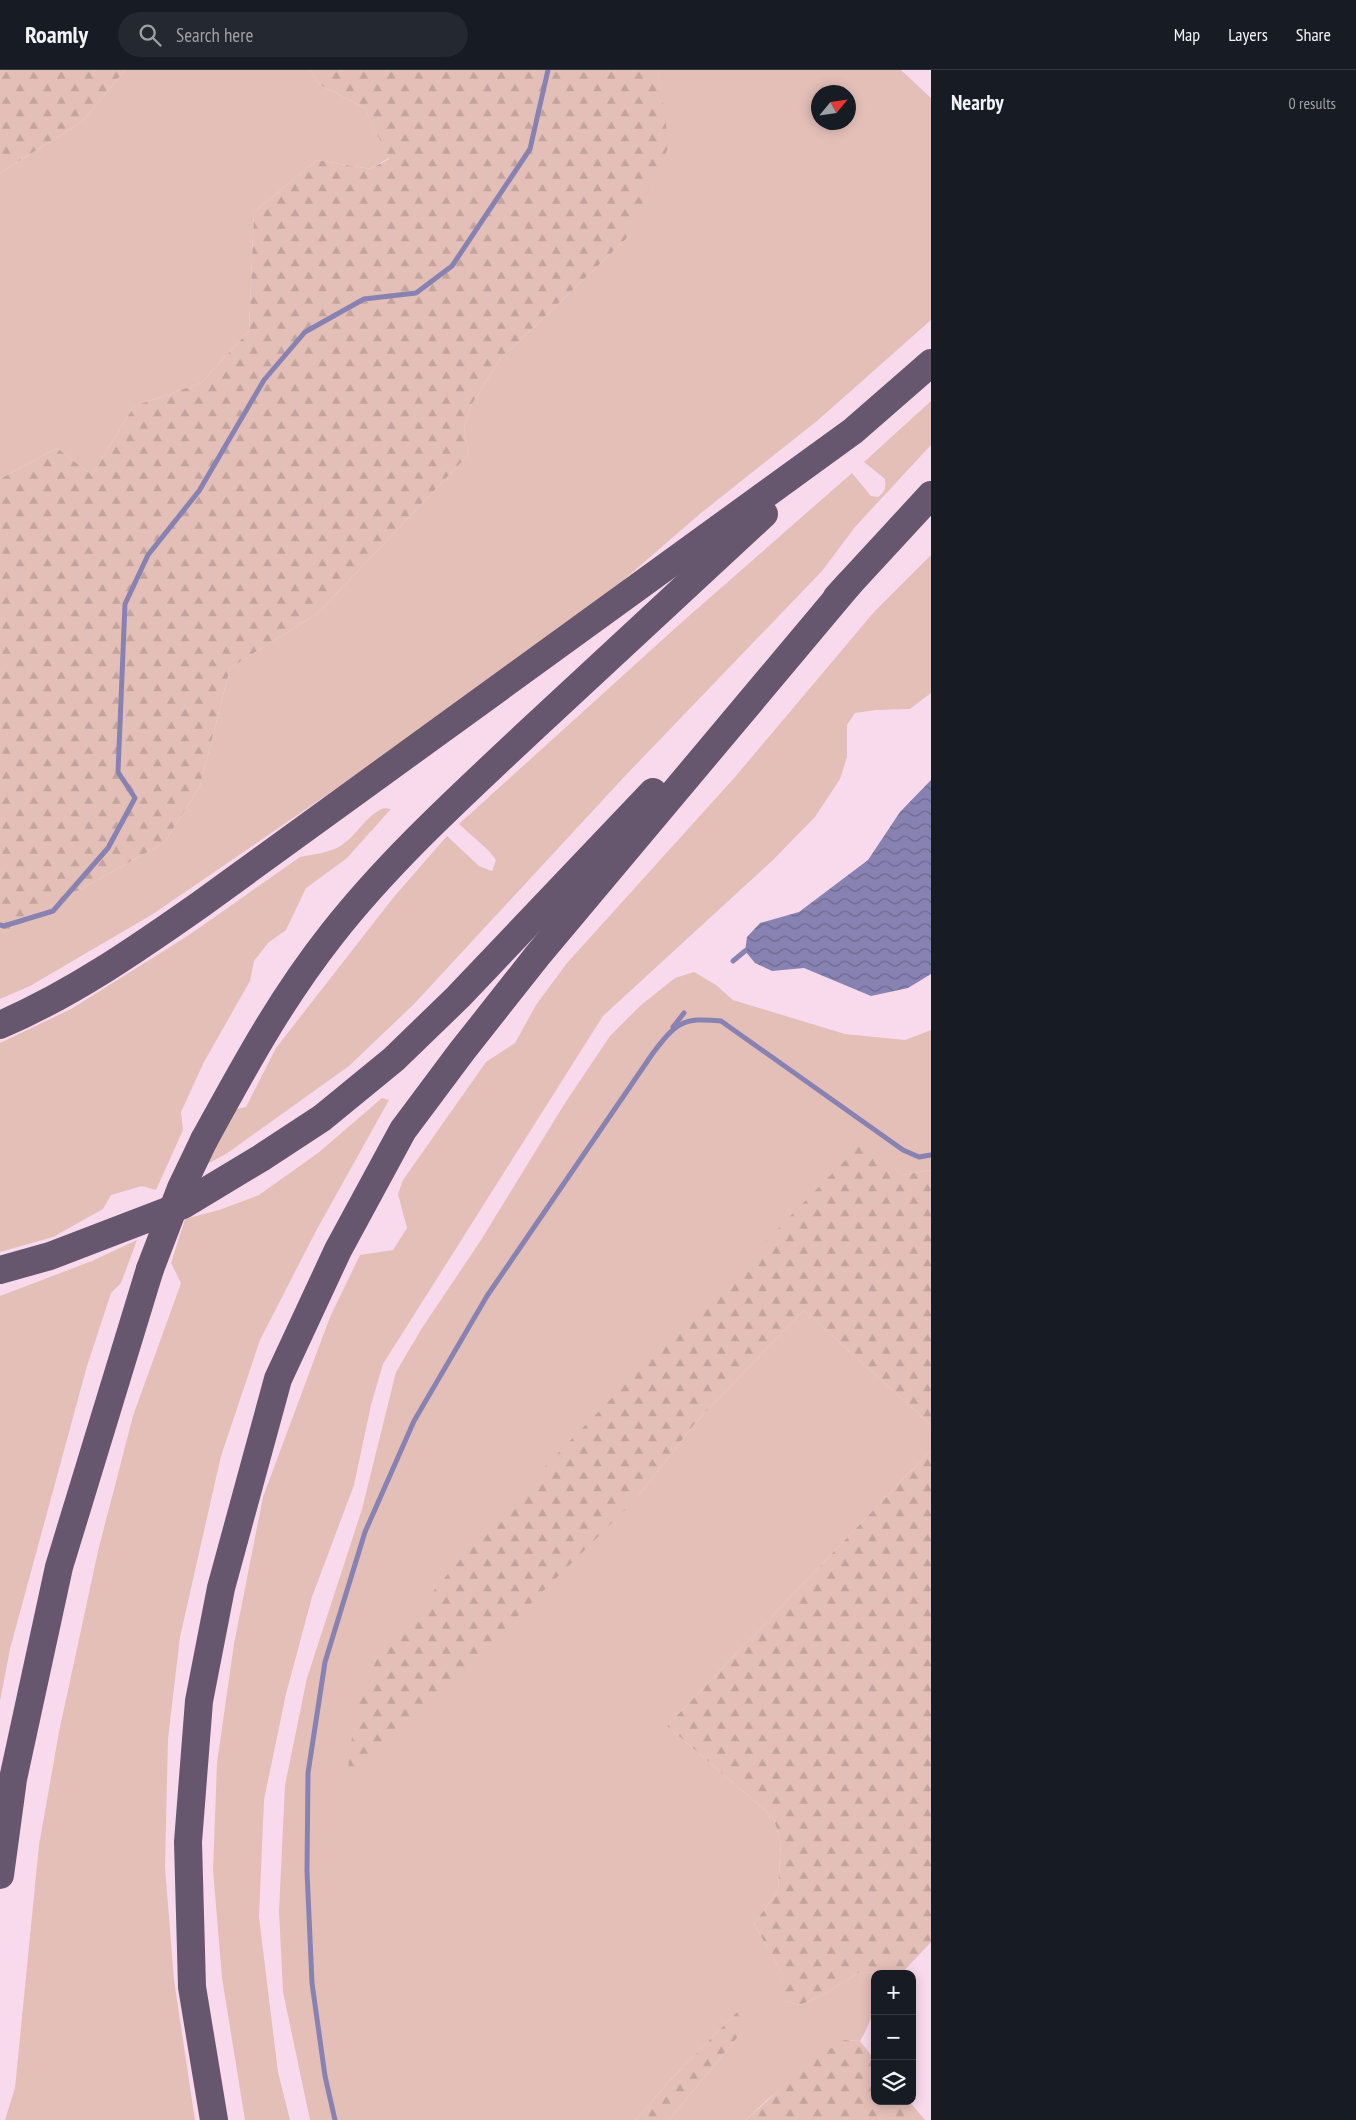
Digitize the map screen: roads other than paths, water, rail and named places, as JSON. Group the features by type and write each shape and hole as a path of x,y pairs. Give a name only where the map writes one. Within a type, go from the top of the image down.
{"highway":[{"path":"0,1875 13,1779 59,1567 150,1269 181,1188 204,1140 258,1039 287,994 333,933 391,867 482,776 853,431 931,363"},
{"path":"0,1025 62,994 137,949 853,431"},
{"path":"0,1270 50,1256 183,1205 261,1158 322,1118 394,1059 458,997 931,495"},
{"path":"214,2120 192,1978 188,1842 199,1701 221,1588 278,1379 338,1250 403,1130 537,956 849,584"}],"water":[{"path":"931,780 931,974 908,988 871,996 804,968 772,971 755,963 745,951 747,937 760,923 799,912 868,860 900,812"}],"waterway":[{"path":"0,925 4,926 53,911 108,848 135,798 118,772 125,604 148,555 199,491 264,380 305,332 364,299 416,293 452,266 530,149 548,70"},
{"path":"733,961 745,951"},
{"path":"673,1027 684,1013"},
{"path":"335,2120 325,2076 312,1983 307,1871 308,1773 325,1662 365,1532 414,1421 487,1296 653,1053 674,1029 688,1021 721,1021 903,1150 919,1157 931,1155"}]}
